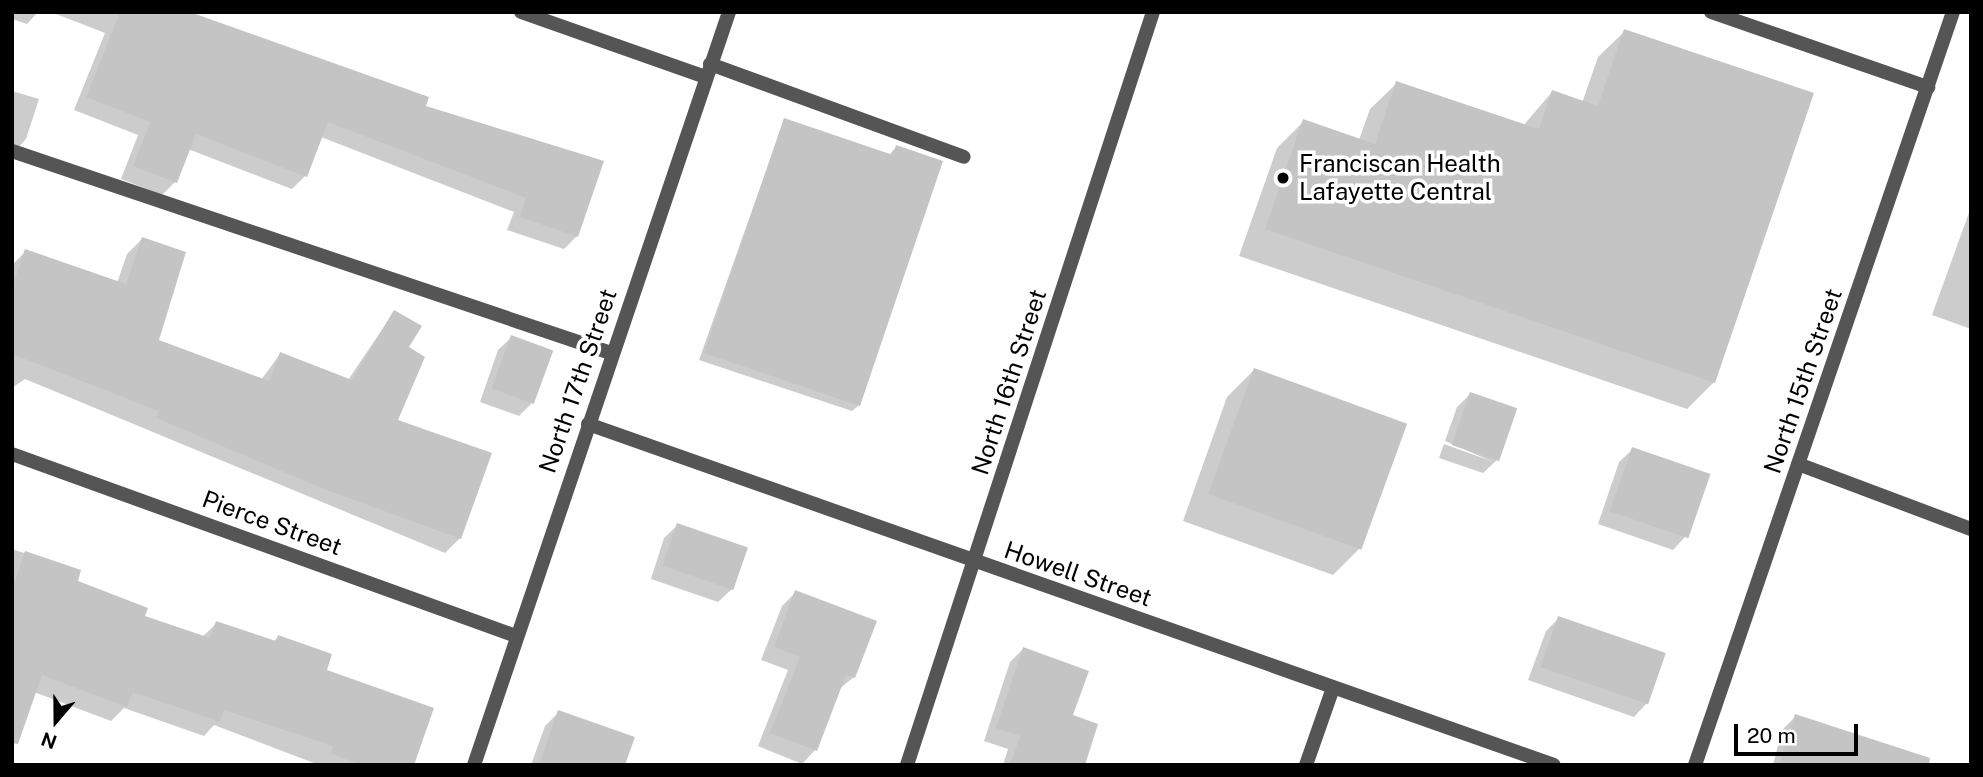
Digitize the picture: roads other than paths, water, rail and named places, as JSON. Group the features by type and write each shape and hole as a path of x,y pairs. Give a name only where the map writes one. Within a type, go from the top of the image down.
{"street":[{"path":"521,12 708,70 964,157"},
{"name":"North 17th Street","path":"474,765 611,353 729,12"},
{"name":"North 16th Street","path":"907,765 1153,12"},
{"path":"1711,12 1928,87"},
{"name":"North 15th Street","path":"1695,765 1953,12"},
{"path":"12,151 611,353"},
{"name":"Howell Street","path":"588,425 1554,765"},
{"name":"Pierce Street","path":"12,454 516,635"},
{"path":"1798,464 1971,529"},
{"path":"1306,765 1333,688"}],"place":[{"name":"Franciscan Health Lafayette Central","path":"1283,178"}]}
